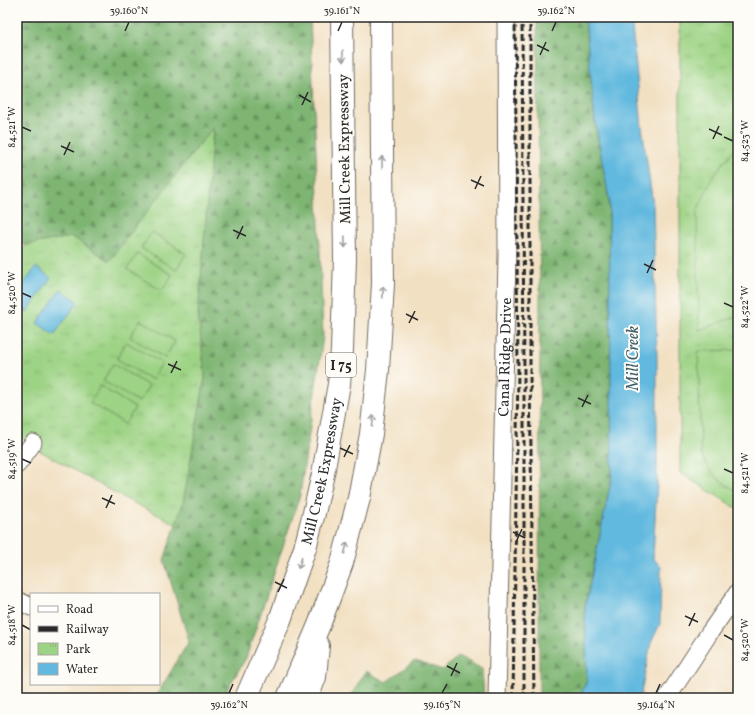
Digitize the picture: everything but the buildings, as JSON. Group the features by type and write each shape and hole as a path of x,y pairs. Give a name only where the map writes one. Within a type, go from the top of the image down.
{"highway":[{"name":"Mill Creek Expressway","path":"246,698 280,620 305,548 321,480 339,384 342,350 345,258 342,17"},
{"name":"I 75","path":"288,698 319,625 342,563 359,498 371,434 378,370 383,284 381,17"},
{"path":"307,698 315,677 319,625"}],"street":[{"name":"Canal Ridge Drive","path":"497,698 507,256 506,17"},
{"path":"17,465 33,443"},
{"path":"667,698 738,592"},
{"path":"17,600 30,606"}],"green space":[{"path":"17,17 310,17 323,337 300,495 246,658 222,698 155,698 189,641 164,560 183,503 205,377 198,315 213,128 109,261 72,237 26,245 17,243"},
{"path":"537,17 585,17 595,121 609,199 612,476 585,608 587,681 579,698 539,698 540,299"},
{"path":"680,17 738,17 738,509 680,473"},
{"path":"213,127 198,315 205,377 183,503 176,524 124,498 33,447 17,434 17,258 26,245 72,237 109,261"},
{"path":"738,146 738,316 699,330 697,212 712,178"},
{"path":"152,232 186,254 176,270 141,248"},
{"path":"138,254 172,275 162,291 127,269"},
{"path":"140,320 175,341 165,358 130,337"},
{"path":"126,342 162,363 152,380 117,359"},
{"path":"738,350 738,492 715,476 707,466 701,453 698,351"},
{"path":"113,364 149,386 139,402 103,381"},
{"path":"100,386 135,408 125,424 90,403"},
{"path":"458,656 482,669 484,698 349,698 366,671 386,682 415,661 443,670"}],"water":[{"name":"Mill Creek","path":"585,17 631,17 642,127 653,205 657,361 657,482 653,558 661,567 660,624 651,643 640,698 579,698 587,681 585,608 612,476 609,199 595,121"},
{"path":"36,267 51,278 27,312 17,305 17,294"},
{"path":"61,289 78,302 54,335 37,323"}],"railway":[{"path":"513,698 518,371 515,17"},
{"path":"522,17 524,698"},
{"path":"530,17 530,372 534,698"}]}
